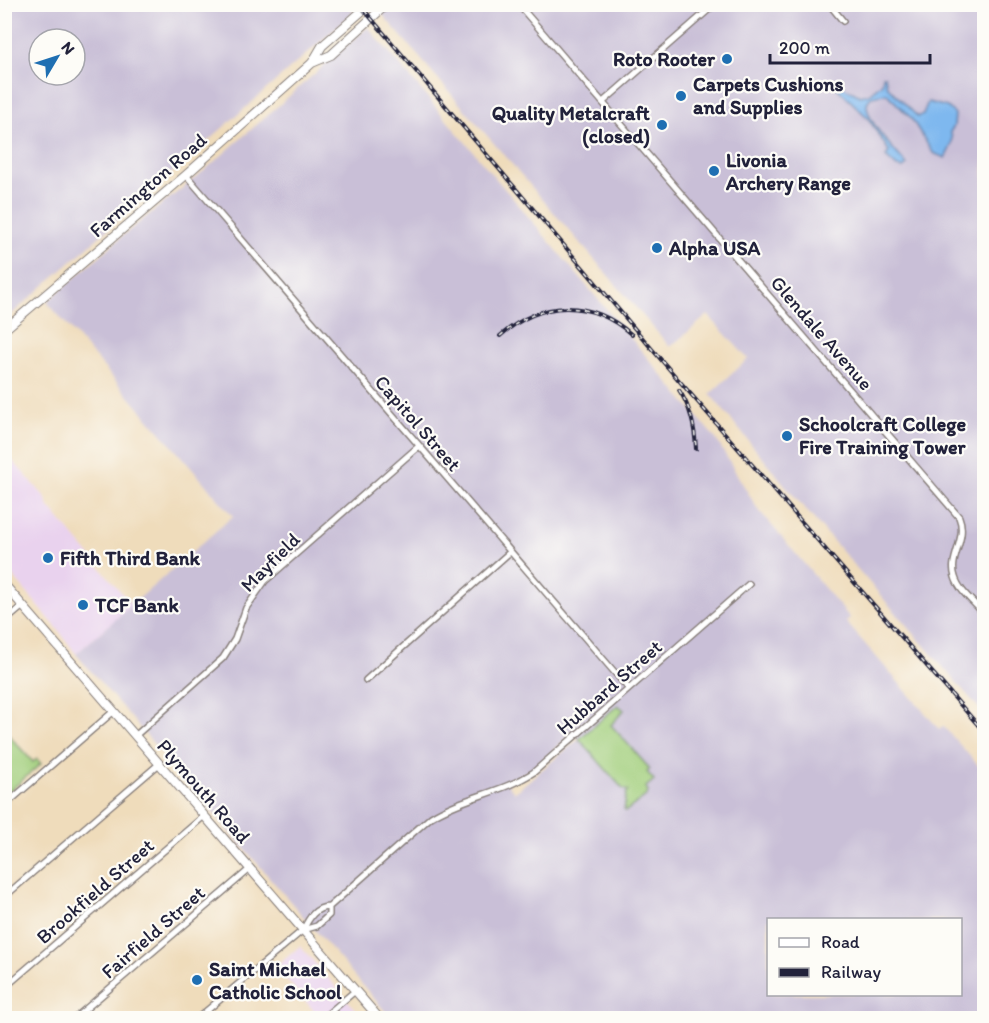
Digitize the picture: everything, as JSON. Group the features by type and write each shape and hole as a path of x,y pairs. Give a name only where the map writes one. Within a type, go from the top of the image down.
{"main road":[{"name":"Farmington Road","path":"4,330 186,175 312,63 322,46 370,4"},
{"name":"Farmington Road","path":"312,63 331,55 387,4"},
{"name":"Plymouth Road","path":"4,584 379,1018"}],"street":[{"name":"Glendale Avenue","path":"518,4 959,517 962,533 954,576 984,614"},
{"path":"603,102 715,4"},
{"path":"829,4 843,21"},
{"name":"Capitol Street","path":"186,175 629,689"},
{"name":"Mayfield","path":"135,736 223,658 236,639 246,608 265,582 419,446"},
{"path":"366,680 510,552"},
{"name":"Hubbard Street","path":"329,907 440,811 514,783 534,772 749,584"},
{"path":"4,622 23,606"},
{"path":"4,806 114,711"},
{"path":"4,897 159,764"},
{"name":"Brookfield Street","path":"4,988 204,816"},
{"name":"Fairfield Street","path":"75,1018 250,869"},
{"path":"198,1018 303,930 310,916 321,907 329,907 329,915 317,926 303,930"},
{"path":"323,1018 355,991"}],"shaded area":[{"path":"5,4 348,4 354,12 5,320"},
{"path":"393,4 984,5 984,714 799,502 710,394 748,359 708,315 670,347 382,14"},
{"path":"368,27 716,439 757,508 850,618 846,622 939,729 943,726 984,772 984,1018 391,1018 76,654 233,516 47,302 126,233 205,170","holes":["573,733 579,739 514,793 507,782 534,768"]},
{"path":"4,451 45,497 49,507 132,605 76,654 5,567"},
{"path":"300,946 363,1018 328,1018 326,1016 320,1018 276,967"}],"green space":[{"path":"618,705 624,710 611,725 650,769 647,772 654,780 646,787 647,795 626,811 624,810 628,791 623,789 579,739"},
{"path":"4,730 33,762 37,759 41,764 5,795"}],"water":[{"path":"883,76 885,76 887,86 918,117 923,114 928,102 947,107 955,114 954,126 950,132 951,145 945,158 933,153 911,118 887,94 873,96 867,103 874,125 907,165 903,168 897,167 886,157 889,151 868,118 833,84 838,84 860,96 869,94 882,83"}],"railway":[{"path":"359,4 663,362 984,732"},
{"path":"500,336 532,315 566,308 599,314 632,335"},
{"path":"679,390 692,418 696,449"}],"place":[{"name":"Roto Rooter","path":"727,59"},
{"name":"Carpets Cushions and Supplies","path":"681,96"},
{"name":"Quality Metalcraft (closed)","path":"662,125"},
{"name":"Livonia Archery Range","path":"714,171"},
{"name":"Alpha USA","path":"657,248"},
{"name":"Schoolcraft College Fire Training Tower","path":"787,436"},
{"name":"Fifth Third Bank","path":"48,558"},
{"name":"TCF Bank","path":"83,605"},
{"name":"Saint Michael Catholic School","path":"197,980"}]}
